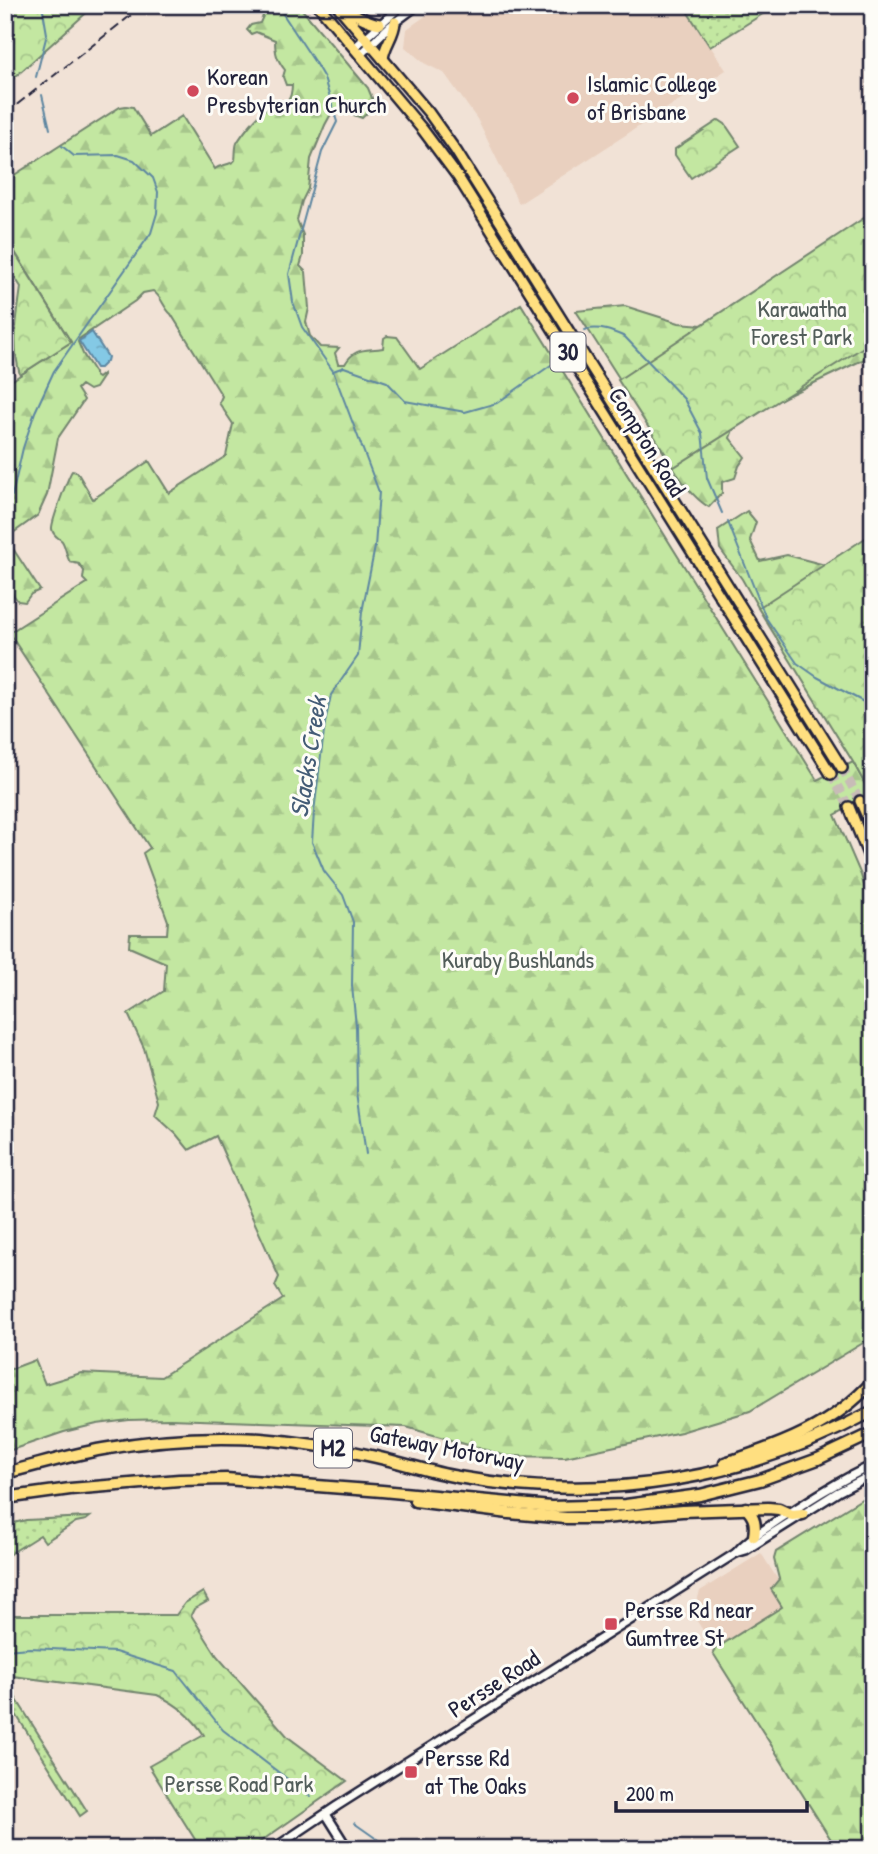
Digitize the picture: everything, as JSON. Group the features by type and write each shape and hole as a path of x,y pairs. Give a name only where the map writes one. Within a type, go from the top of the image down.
{"highway":[{"path":"700,1476 710,1468 771,1447 825,1423 854,1401 873,1381"},
{"name":"Gateway Motorway","path":"5,1472 135,1444 230,1438 325,1446 455,1476 516,1485 597,1488 643,1485 700,1476 762,1459 801,1446 873,1412"},
{"name":"Gateway Motorway","path":"5,1498 58,1490 226,1479 551,1507 601,1507 700,1495 769,1477 818,1459 873,1433"},
{"path":"363,1491 385,1497 566,1518 746,1508 774,1508 803,1514"},
{"path":"746,1508 755,1521 754,1536"}],"main road":[{"name":"Compton Road","path":"318,5 423,130 458,177 831,774"},
{"name":"Compton Road","path":"338,7 429,113 461,158 842,768"},
{"path":"338,7 380,24"},
{"path":"383,60 384,50 395,32 395,22"},
{"path":"860,801 873,830"},
{"path":"849,807 873,867"}],"street":[{"path":"368,42 380,24 402,5"},
{"path":"357,52 418,5"},
{"name":"Persse Road","path":"736,1553 742,1545 788,1513 841,1480 873,1465"},
{"name":"Persse Road","path":"273,1849 736,1553 746,1550 846,1487 873,1474"},
{"path":"326,1814 348,1849"}],"shaded area":[{"name":"Islamic College of Brisbane","path":"441,5 683,5 726,70 519,204 477,119 447,77 405,47 407,29"},
{"path":"761,1553 780,1583 782,1607 715,1649 693,1615 700,1591"}],"green space":[{"path":"5,5 95,5 5,86"},
{"name":"Kuraby Bushlands","path":"270,5 298,5 368,88 375,105 362,118 346,112 331,114 311,159 308,189 297,220 303,235 300,266 306,272 309,308 306,322 310,336 320,347 339,348 335,353 338,364 345,364 357,352 383,348 384,338 387,336 397,337 420,369 521,304 817,780 853,762 871,795 835,815 861,875 873,918 873,1337 750,1411 681,1432 565,1457 506,1456 406,1427 170,1419 97,1424 5,1452 5,1395 11,1393 6,1371 35,1360 45,1384 81,1373 161,1377 283,1299 275,1286 279,1277 216,1136 189,1150 155,1115 159,1102 144,1048 128,1014 164,991 166,963 129,947 130,934 167,934 168,921 143,853 150,848 9,633 87,583 83,579 84,571 79,564 70,562 62,541 52,529 72,471 77,472 93,499 149,461 169,493 226,456 233,424 219,403 222,396 171,314 153,291 143,293 79,339 83,354 95,376 103,376 95,388 89,390 81,385 77,389 84,400 58,438 47,495 38,515 6,538 40,590 31,594 25,602 18,601 5,584 5,385 71,342 5,236 5,181 120,107 126,106 133,107 151,136 182,116 215,169 233,162 237,143 251,124 267,108 290,98 292,85 286,85 283,77 285,70 277,56 275,40 256,32 251,34 247,30 251,25 260,23 263,9"},
{"path":"683,5 777,5 710,47"},
{"path":"719,120 725,124 740,146 691,178 675,155 675,149"},
{"name":"Karawatha Forest Park","path":"873,212 873,341 674,467 618,380"},
{"name":"Karawatha Forest Park","path":"873,216 873,355 770,404 734,427 730,438 745,457 735,478 722,482 722,493 709,507 690,491 672,466 576,311 625,306 679,323 714,326"},
{"path":"5,237 71,342 20,375 15,341 21,287 5,262"},
{"path":"747,511 756,522 750,540 760,561 787,555 825,565 759,609 720,549 718,530"},
{"path":"873,533 873,799 758,608"},
{"path":"873,1492 873,1849 837,1849 713,1653 715,1649 782,1607 771,1589 779,1579 774,1559 776,1552"},
{"path":"90,1517 76,1522 45,1542 40,1535 5,1557 5,1525 26,1520"},
{"name":"Persse Road Park","path":"203,1592 208,1601 194,1609 191,1615 217,1656 288,1737 347,1781 250,1849 201,1849 149,1766 204,1735 189,1716 177,1707 157,1695 5,1675 5,1615 176,1615 185,1603"},
{"path":"5,1681 87,1811 80,1816 5,1697"}],"water":[{"path":"92,332 108,357 100,368 96,368 79,341"}],"waterway":[{"path":"36,77 47,34 42,5"},
{"name":"Slacks Creek","path":"277,5 324,78 337,122 322,152 289,274 293,302 302,327 333,371 344,367 387,382 405,401 465,412 497,403 551,365"},
{"path":"42,95 50,129"},
{"path":"12,496 35,412 54,371 151,233 157,213 158,192 153,178 134,160 118,155 74,156 62,146"},
{"name":"Slacks Creek","path":"585,330 600,329 625,337 684,399 702,433 707,478 722,513"},
{"name":"Slacks Creek","path":"333,371 379,492 375,547 362,612 358,656 331,695 325,723 312,842 324,871 343,895 353,922 352,986 356,1026 357,1093 366,1154"},
{"name":"Slacks Creek","path":"728,522 766,618 797,663 873,707"},
{"path":"5,1650 30,1648 115,1652 176,1671 223,1730 311,1797"},
{"path":"354,1823 391,1849"}],"tunnel":[{"path":"842,768 860,801"},
{"path":"831,774 849,807"}],"railway":[{"path":"5,114 144,5"}],"place":[{"name":"Korean Presbyterian Church","path":"193,91"},
{"name":"Islamic College of Brisbane","path":"573,98"},
{"name":"Persse Rd near Gumtree St","path":"611,1624"},
{"name":"Persse Rd at The Oaks","path":"411,1772"}]}
